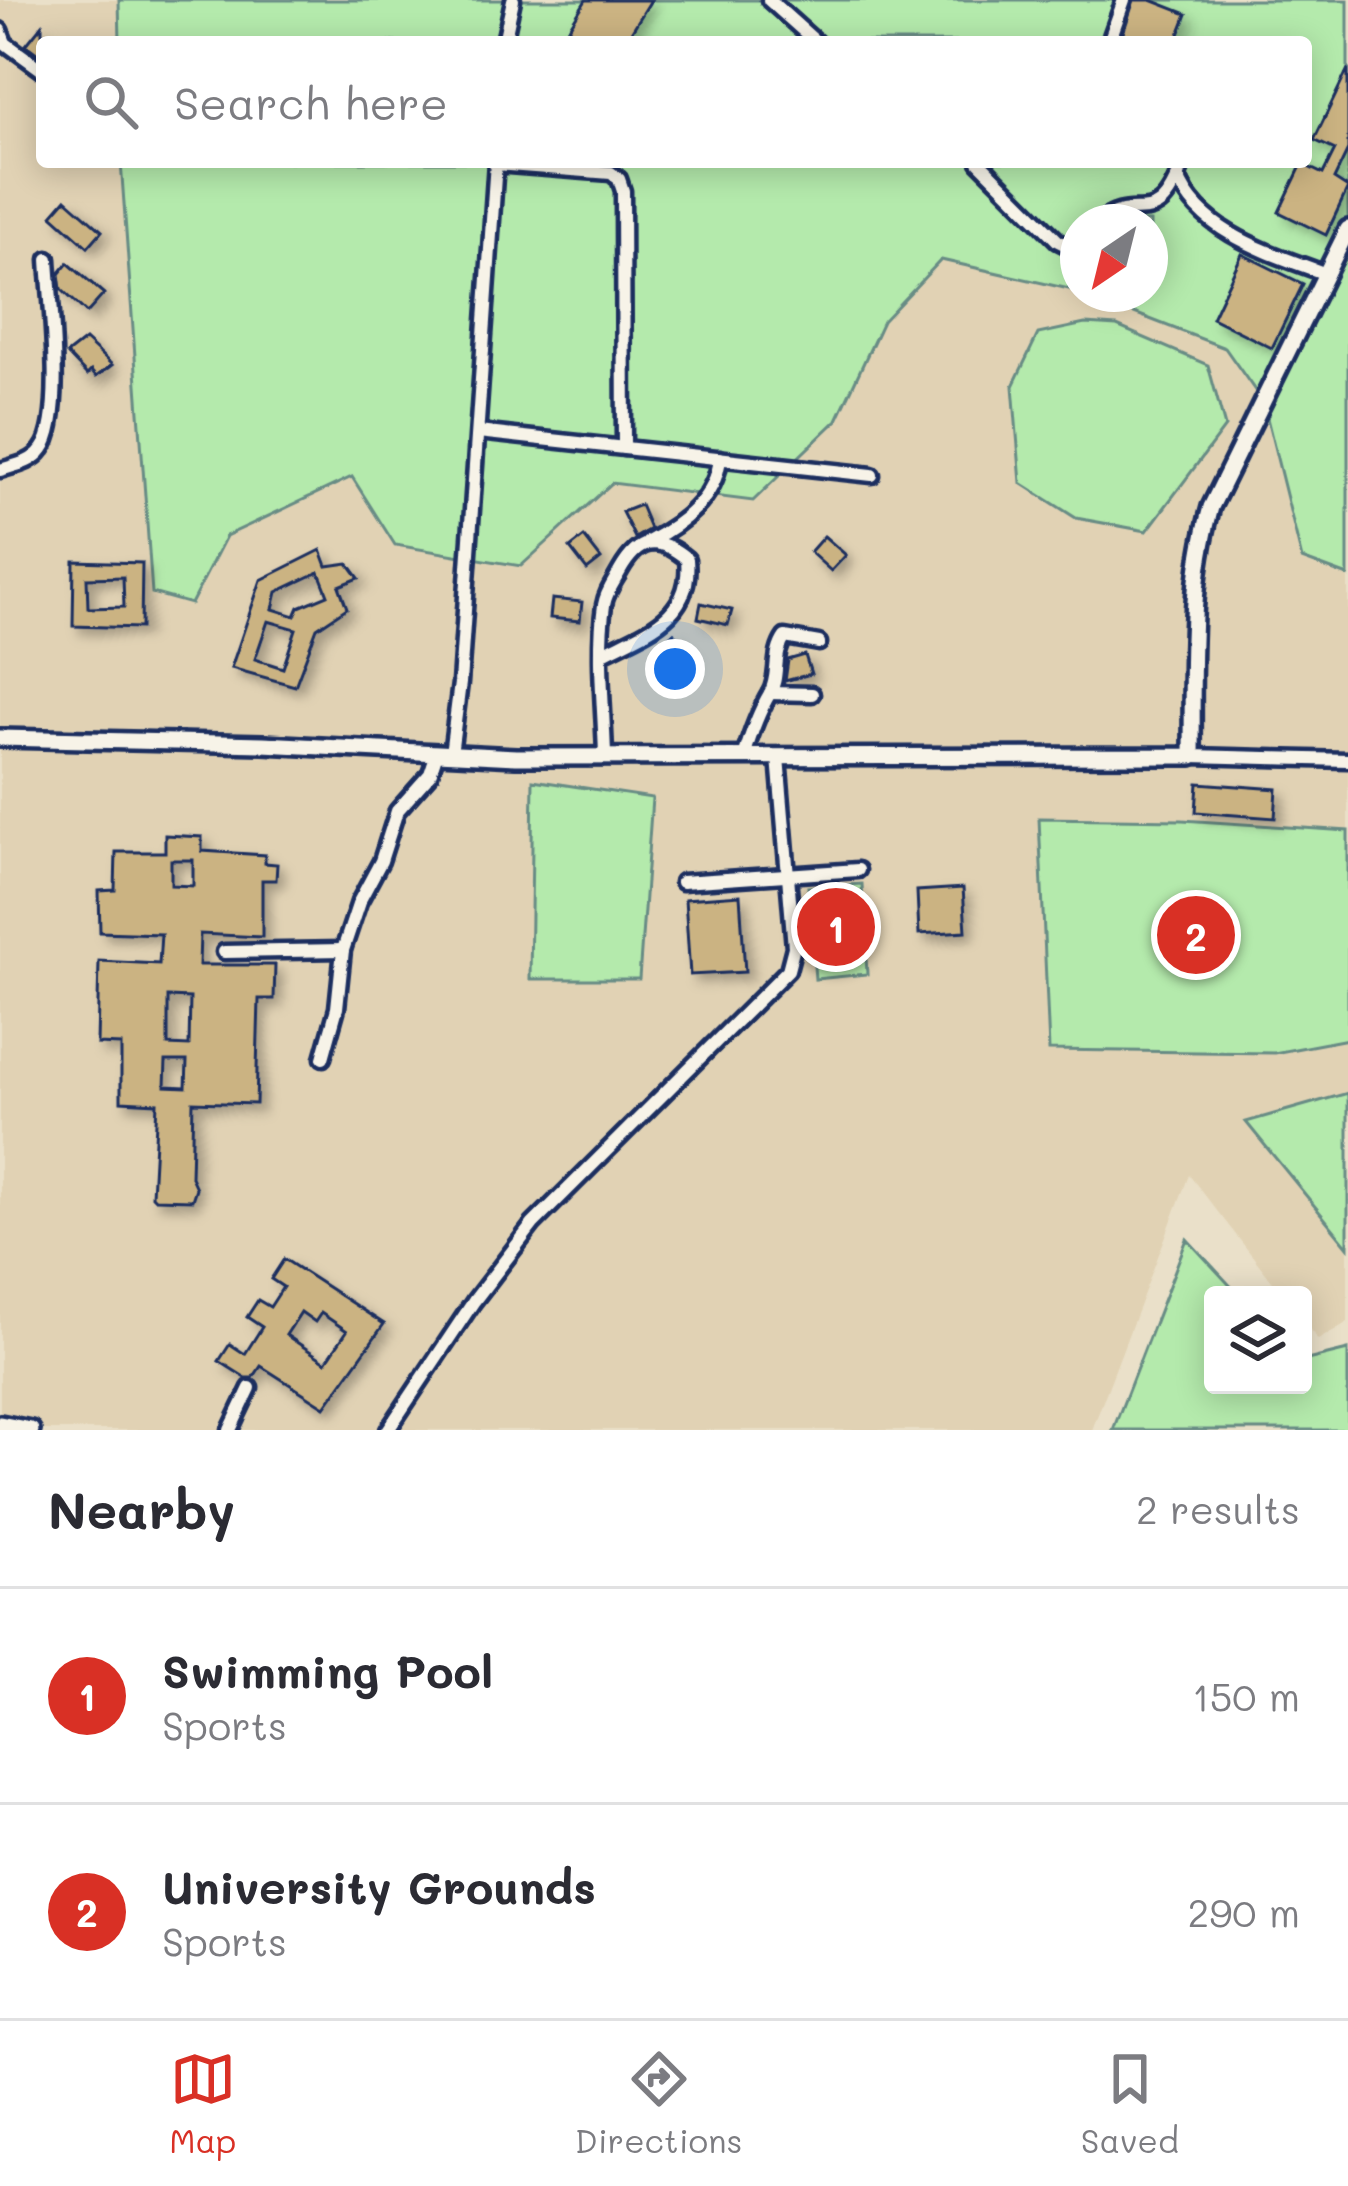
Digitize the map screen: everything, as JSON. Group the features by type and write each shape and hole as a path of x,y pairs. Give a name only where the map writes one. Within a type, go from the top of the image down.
{"street":[{"path":"505,36 513,0"},
{"path":"770,0 809,36"},
{"path":"1111,36 1124,0"},
{"path":"2,40 36,66"},
{"path":"323,1058 337,1008 343,950 359,902 381,861 397,811 444,753 460,683 496,168"},
{"path":"554,168 611,173 623,191 624,448"},
{"path":"986,168 1060,243"},
{"path":"1161,204 1181,168"},
{"path":"1178,177 1185,194 1235,237 1326,274"},
{"path":"1192,756 1193,608 1199,549 1211,507 1348,229"},
{"path":"0,470 29,461 44,448 55,416 48,259"},
{"path":"478,432 872,475"},
{"path":"605,757 604,598 632,549 675,528 704,499 718,474 720,458"},
{"path":"603,652 664,621 679,602 687,559 678,551 647,542"},
{"path":"744,757 762,701 770,693 774,662 785,637 819,643"},
{"path":"770,693 812,694"},
{"path":"0,738 605,757 1348,760"},
{"path":"388,1430 474,1301 533,1224 788,970 794,946 778,757"},
{"path":"682,882 858,870"},
{"path":"224,952 343,950"},
{"path":"230,1430 250,1388"},
{"path":"0,1424 31,1430"}],"shaded area":[{"path":"0,0 1348,0 1348,1322 1318,1340 1312,1332 1312,1286 1276,1286 1189,1175 1092,1430 0,1430"}],"green space":[{"path":"119,0 1348,0 1348,576 1302,559 1263,402 1225,348 1132,312 1168,312 1168,204 1060,204 1060,287 941,260 883,321 837,420 753,501 612,483 521,566 395,545 352,477 226,536 191,604 152,593 121,168 1312,168 1312,36 120,36"},
{"path":"1085,324 1117,326 1208,365 1225,427 1147,531 1076,518 1021,483 1013,386 1038,334"},
{"path":"533,780 652,798 639,979 530,979"},
{"path":"1039,818 1182,820 1348,831 1348,1039 1274,1053 1049,1050"},
{"path":"862,884 867,974 815,979 808,887"},
{"path":"1348,1093 1348,1247 1246,1122"},
{"path":"1187,1239 1231,1286 1204,1286 1204,1394 1312,1394 1312,1359 1348,1350 1348,1430 1113,1430"}],"water":[{"path":"847,901 849,952 825,954 822,902"}],"building":[{"path":"586,0 651,0 629,36 564,36"},
{"path":"1134,0 1151,0 1187,14 1178,36 1122,36"},
{"path":"42,25 46,36 36,36 36,52 26,45"},
{"path":"1348,69 1348,150 1334,179 1348,188 1326,235 1279,212 1300,168 1323,174 1335,150 1314,140"},
{"path":"66,199 102,231 88,247 52,215"},
{"path":"1242,254 1303,284 1272,348 1212,318"},
{"path":"68,263 104,294 87,313 61,289 59,274"},
{"path":"85,340 112,365 96,377 91,371 87,375 67,354"},
{"path":"640,505 650,529 635,538 622,512"},
{"path":"824,536 846,555 831,571 810,552"},
{"path":"584,537 601,559 587,570 570,548"},
{"path":"321,550 327,566 348,563 359,578 339,586 347,608 317,628 295,686 231,668 261,580","holes":["319,572 328,595 299,607 295,616 273,609 277,592","268,621 296,629 283,668 255,659"]},
{"path":"74,561 142,563 141,628 73,626","holes":["123,577 124,607 88,608 87,578"]},
{"path":"552,599 582,602 580,621 550,618"},
{"path":"701,603 732,610 728,625 698,618"},
{"path":"674,633 693,661 677,671 660,645"},
{"path":"805,655 811,674 785,681 788,660"},
{"path":"1198,783 1277,789 1275,818 1196,812"},
{"path":"165,835 202,837 202,851 265,855 265,863 277,864 276,880 262,880 262,937 200,934 199,965 275,965 274,999 259,999 256,1104 193,1102 191,1177 196,1188 192,1200 152,1196 157,1103 121,1101 121,1045 97,1044 99,961 159,964 161,934 100,932 99,891 115,890 116,852 165,852","holes":["171,860 193,860 193,886 171,885","168,997 190,998 189,1046 168,1045","166,1061 187,1061 186,1087 165,1086"]},
{"path":"963,888 966,931 919,934 917,891"},
{"path":"740,895 745,972 690,975 685,899"},
{"path":"284,1259 384,1324 325,1407 261,1366 253,1378 246,1378 219,1361 230,1344 245,1354 262,1327 247,1317 258,1300 270,1307 283,1287 271,1279","holes":["301,1312 315,1322 321,1313 347,1331 326,1362 286,1335"]}],"place":[{"name":"Swimming Pool","path":"836,927"},
{"name":"University Grounds","path":"1196,935"}]}
